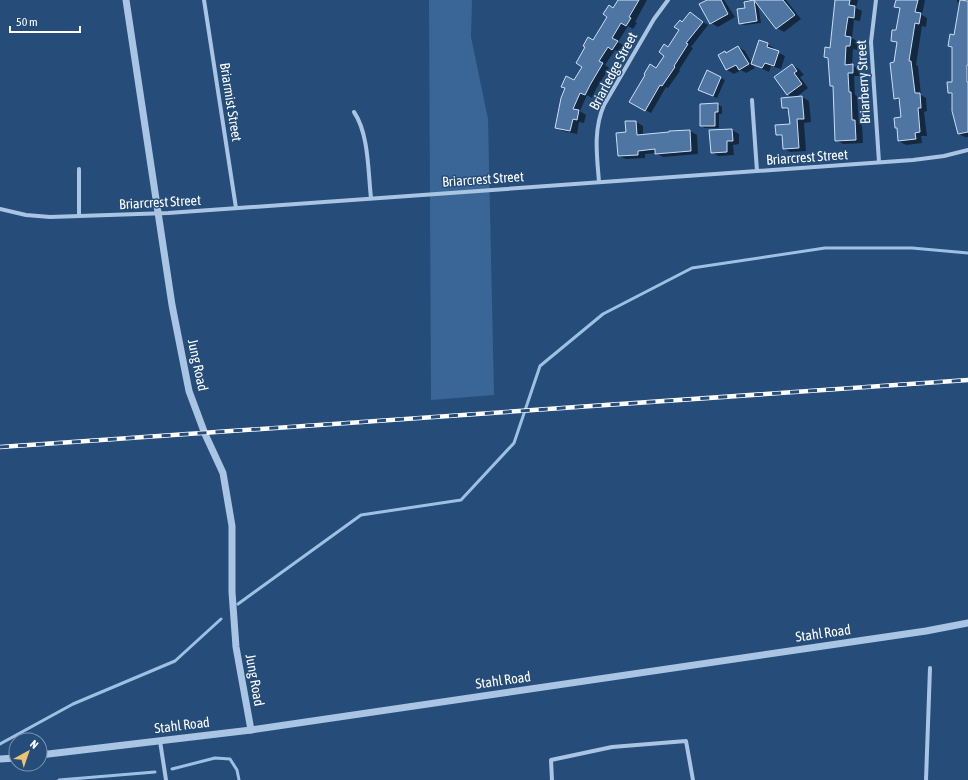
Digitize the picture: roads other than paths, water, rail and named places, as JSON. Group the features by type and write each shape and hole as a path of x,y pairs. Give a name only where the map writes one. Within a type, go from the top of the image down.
{"street":[{"name":"Jung Road","path":"126,0 172,304 189,390 205,434 223,473 232,526 232,592 236,647 251,730"},
{"name":"Briarmist Street","path":"204,0 236,208"},
{"name":"Briarledge Street","path":"599,182 596,148 600,113 654,19 668,0"},
{"name":"Briarberry Street","path":"876,0 871,49 879,162"},
{"path":"752,100 757,171"},
{"path":"354,112 360,121 364,134 371,198"},
{"name":"Briarcrest Street","path":"0,209 26,215 50,217 158,214 913,160 944,156 968,150"},
{"path":"79,168 79,216"},
{"name":"Stahl Road","path":"48,754 251,730 926,631 968,623"},
{"path":"926,780 930,668"},
{"path":"160,741 166,780"},
{"path":"552,780 551,760 612,747 686,741 693,780"}],"waterway":[{"path":"238,604 361,515 461,500 514,443 540,366 603,314 692,268 825,248 912,248 968,253"},
{"path":"0,744 73,704 175,661 221,619"},
{"path":"172,769 215,758 230,759 237,770 239,780"},
{"path":"59,780 155,772"}],"railway":[{"path":"0,447 968,380"}]}
